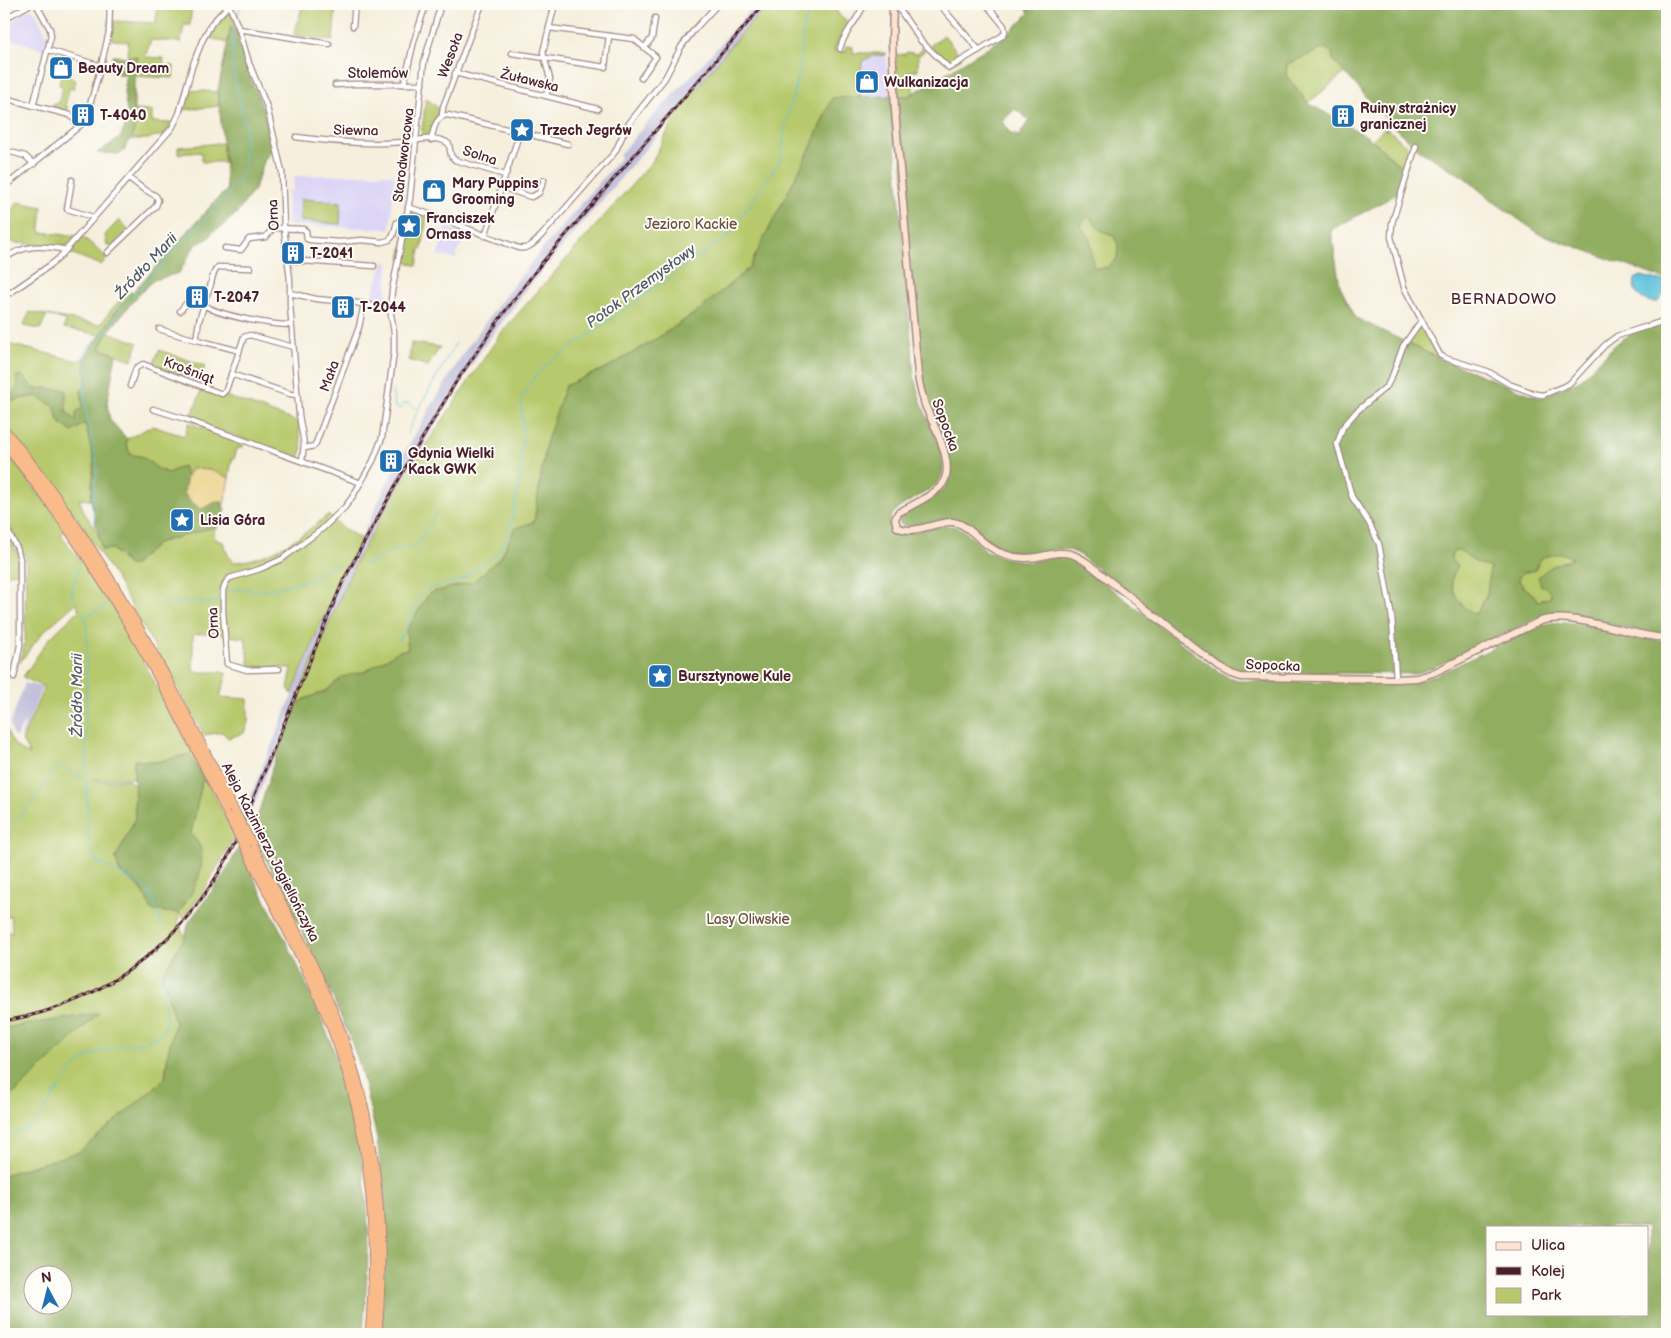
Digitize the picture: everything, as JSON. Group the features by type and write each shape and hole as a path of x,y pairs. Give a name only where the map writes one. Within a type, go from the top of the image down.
{"highway":[{"name":"Aleja Kazimierza Jagiellończyka","path":"4,430 64,509 118,591 153,653 232,814 330,1005 350,1058 364,1108 373,1152 379,1206 381,1273 377,1334"},
{"name":"Aleja Kazimierza Jagiellończyka","path":"4,443 65,523 118,604 232,814"},
{"name":"Aleja Kazimierza Jagiellończyka","path":"248,845 324,1009 342,1055 357,1109 367,1160 373,1208 374,1273 370,1334"}],"main road":[{"name":"Sopocka","path":"893,5 895,111 917,368 923,399 941,442 947,467 945,480 940,487 898,514 894,519 897,527 907,529 953,522 964,526 984,544 1002,554 1021,558 1058,552 1074,556 1219,667 1236,676 1254,678 1396,679 1426,675 1538,622 1554,618 1667,638"}],"street":[{"path":"4,19 31,4"},
{"path":"33,106 51,32 36,4"},
{"path":"4,187 80,126 87,115 109,36 110,4"},
{"path":"4,298 49,266 66,250 166,136 176,122 199,47 212,22 229,4"},
{"name":"Orna","path":"229,4 240,29 249,63 267,107 282,172 284,228 288,260 293,347 304,448 302,461"},
{"path":"353,26 354,4"},
{"path":"404,84 414,41 426,4"},
{"name":"Starodworcowa","path":"360,483 378,449 385,419 394,352 394,332 390,309 392,291 408,207 426,56 441,4"},
{"name":"Wesoła","path":"431,140 436,122 442,116 443,107 455,73 482,4"},
{"path":"530,4 555,5 543,52 550,79 546,96"},
{"path":"408,207 523,249 531,245 615,152 627,126 665,78 681,47 718,4"},
{"path":"840,49 844,36 855,22 864,4"},
{"path":"940,4 979,50 1002,36 1006,30 986,4"},
{"name":"Sopocka","path":"893,5 899,9 921,41 949,68 979,50"},
{"path":"646,47 652,38 655,18"},
{"path":"549,28 634,39 646,47 656,58 641,78"},
{"path":"240,29 329,44"},
{"path":"512,53 606,66 608,36"},
{"path":"48,50 101,66"},
{"name":"Żuławska","path":"455,73 598,109"},
{"name":"Stolemów","path":"335,86 353,84 422,84"},
{"path":"4,98 70,115 80,126"},
{"path":"442,116 452,116 568,144"},
{"name":"Solna","path":"485,236 520,132"},
{"name":"Siewna","path":"296,137 321,141 357,142 431,140"},
{"name":"Solna","path":"431,140 444,140 448,142 451,146 451,156 455,160 504,175"},
{"path":"1416,146 1392,223 1391,237 1404,287 1437,350 1445,358 1487,371 1509,384 1540,395 1569,384 1617,336 1667,320"},
{"path":"4,150 25,156 34,164"},
{"path":"107,253 158,203 153,193 142,188 129,178"},
{"path":"72,180 67,209 93,217"},
{"name":"Solna","path":"501,187 531,197 539,193 544,180"},
{"path":"225,248 241,250 249,238 266,238 271,229 284,228 304,229 306,237 311,240 382,242 392,238 397,222 405,222"},
{"path":"4,259 14,252 27,247 66,250"},
{"path":"288,260 374,266"},
{"path":"196,340 205,297 211,289 213,275 218,267 250,268"},
{"path":"180,311 195,293 198,292 205,297"},
{"path":"290,293 316,299 390,309"},
{"name":"Mała","path":"304,448 312,447 316,443 359,327 364,304"},
{"path":"204,305 219,312 276,324 292,325"},
{"path":"1396,679 1392,618 1379,544 1369,523 1352,498 1336,444 1343,427 1356,412 1387,386 1403,346 1421,321"},
{"path":"158,329 238,351"},
{"path":"231,374 242,339 247,336 293,347"},
{"name":"Krośniąt","path":"130,386 136,368 140,365 146,365 219,394 224,392 231,374 297,395"},
{"path":"152,409 360,483"},
{"name":"Orna","path":"279,669 247,670 227,664 224,611 226,582 230,578 260,569 282,559 322,529 345,507 360,483"},
{"path":"4,524 20,559 20,645 14,677"}],"shaded area":[{"path":"756,4 768,4 735,40 704,80 530,285 481,350 448,403 361,550 299,692 246,826 242,817 341,577 388,481 466,349 533,260 621,157 619,155"},
{"path":"29,9 33,10 37,15 46,34 49,33 45,50 4,37 4,26"},
{"path":"886,55 891,96 860,97 862,61 873,56"},
{"path":"395,175 390,229 287,224 288,190 293,192 294,176"},
{"path":"447,227 465,234 455,259 437,255"},
{"path":"384,262 388,263 386,304 370,301"},
{"path":"25,683 42,687 23,737 21,736 24,723 16,737 13,736 10,724"}],"green space":[{"path":"157,4 192,4 190,25 184,25 181,42 151,40 145,57 164,58 163,65 174,66 173,78 134,76 137,57 128,57 128,41 112,40 113,21 156,23"},
{"path":"303,4 336,4 333,41 294,35"},
{"name":"Jezioro Kackie","path":"768,4 833,4 839,15 846,20 847,28 839,39 834,51 846,52 846,46 853,47 853,53 886,53 886,55 873,56 862,61 860,97 832,98 811,147 749,268 701,309 653,341 610,366 566,386 546,444 534,522 515,528 501,557 473,582 429,593 408,649 366,671 334,684 326,691 305,699 298,704 303,684 356,561 402,481 501,333 652,162 677,113 731,45"},
{"path":"1024,4 1667,4 1667,280 1538,233 1490,199 1464,177 1420,151 1392,125 1333,60 1332,52 1325,48 1287,64 1286,75 1308,103 1368,137 1405,170 1399,193 1331,230 1340,287 1356,318 1440,359 1540,398 1580,380 1617,343 1642,327 1667,319 1667,634 1573,616 1548,614 1432,668 1415,674 1244,672 1233,669 1213,658 1077,553 1059,549 1032,554 1008,551 991,543 967,524 953,519 911,526 900,524 898,519 900,516 935,496 945,487 949,478 950,468 945,444 926,397 920,374 897,98 899,96 909,96 1006,36 1029,13","holes":["1015,109 1029,120 1019,136 1011,134 1002,122","1088,216 1102,231 1113,235 1118,244 1117,259 1106,268 1094,268 1090,240 1085,230 1080,226","1460,550 1474,561 1490,568 1487,595 1477,613 1473,614 1465,608 1453,590 1452,578 1458,565 1450,559 1453,552","1561,553 1573,558 1550,567 1538,577 1541,586 1544,586 1551,593 1550,598 1538,601 1518,578 1522,573 1535,570 1542,557"]},
{"path":"228,11 231,13 239,35 238,37 231,27 228,43 207,37 218,19"},
{"path":"231,26 238,37 247,70 265,113 272,151 265,159 254,190 237,213 212,232 209,238 195,245 179,273 154,280 133,301 108,332 100,349 116,354 107,403 110,420 127,439 126,443 130,454 143,457 158,469 168,473 183,466 187,476 184,493 221,501 225,510 218,526 157,543 135,565 128,565 112,549 102,550 91,500 94,460 85,423 72,432 58,421 55,407 37,396 9,401 7,396 18,387 16,376 22,375 35,389 66,390 66,411 76,422 76,412 83,407 81,390 85,387 85,357 94,342 132,293 219,197 227,191 218,90"},
{"path":"944,35 962,58 953,63 946,62 930,46"},
{"path":"1325,47 1332,52 1333,60 1345,73 1308,103 1286,75 1287,64"},
{"path":"923,48 925,50 918,57 918,70 907,72 914,92 909,96 899,96 896,55 906,54 907,52 917,54"},
{"path":"113,56 138,57 134,84 136,120 132,139 121,154 97,153 120,138 128,120 124,92 126,75 112,73"},
{"path":"61,74 69,76 76,81 73,89 69,88 65,106 68,107 66,111 53,107 54,104 58,104 63,86 59,85"},
{"path":"188,90 218,92 219,106 182,110"},
{"name":"Lasy Oliwskie","path":"891,96 914,375 920,398 937,439 943,460 941,478 936,485 906,503 891,516 890,523 895,530 904,533 943,526 954,526 963,530 987,551 1005,558 1029,562 1061,556 1072,558 1216,670 1228,677 1242,681 1418,681 1437,675 1539,626 1552,623 1584,625 1667,641 1667,1334 382,1334 386,1218 377,1138 360,1066 322,972 256,838 255,825 274,762 298,704 305,699 326,691 342,677 366,671 399,651 408,649 406,631 429,593 473,582 501,557 515,528 534,522 546,444 565,386 610,366 653,341 697,312 749,268 811,147 832,98"},
{"path":"426,98 438,108 437,116 439,117 430,138 421,137"},
{"path":"134,110 152,111 152,122 173,123 163,136 155,136 148,139 132,139 136,120"},
{"path":"1383,129 1389,130 1411,150 1405,170 1372,140"},
{"path":"222,143 225,162 202,162 201,152 178,154 178,147"},
{"path":"301,199 341,202 340,224 300,221"},
{"path":"18,202 42,207 40,232 75,236 68,245 63,247 6,242 7,240 4,239 6,217"},
{"path":"411,212 427,216 417,266 400,259"},
{"path":"1088,215 1102,231 1113,235 1119,244 1117,259 1106,268 1094,268 1091,248 1080,226"},
{"path":"119,220 128,230 112,246 107,246 105,235"},
{"path":"82,236 107,258 101,265 68,252"},
{"path":"128,292 132,293 114,314 101,335 64,328 66,320 49,316 100,325"},
{"path":"30,312 47,315 40,329 23,326"},
{"path":"1419,326 1422,327 1440,359 1406,342"},
{"path":"108,332 138,343 132,360 100,349"},
{"path":"4,343 78,361 85,357 85,387 81,390 83,407 76,422 46,388 18,387 10,401 37,396 55,407 58,421 85,423 94,460 91,500 79,499 85,514 97,531 102,550 112,549 123,560 135,565 157,543 218,526 214,531 215,539 223,542 228,555 234,562 247,560 260,557 284,546 328,515 343,528 361,539 334,592 292,694 288,688 292,668 250,667 245,638 216,633 195,634 193,636 193,672 221,672 227,674 220,697 248,699 248,722 244,733 228,738 222,732 204,735 118,582 72,510 70,513 4,424"},
{"path":"411,343 440,347 428,366 409,360"},
{"path":"159,350 205,366 200,382 153,366"},
{"path":"202,389 298,422 302,450 299,458 190,420"},
{"path":"189,423 240,442 244,446 237,449 234,459 232,459 229,478 215,471 192,468 187,476 183,466 168,473 158,469 143,457 130,454 126,443 127,439 152,426 184,436"},
{"path":"4,448 65,528 61,536 107,594 235,836 202,894 183,918 179,913 178,923 185,937 162,974 175,1023 168,1053 165,1079 79,1152 4,1175 4,1103 98,1014 4,1028 4,928 12,934 11,916 6,917 4,868 9,867 9,855 5,845 11,836 5,833 4,835 4,726 5,723 8,734 16,746 30,755 22,741 44,687 23,677 48,640 79,610 76,603 44,631 20,662 25,641 26,557 4,520","holes":["189,754 203,778 191,833 201,850 202,859 196,883 179,912 152,911 141,888 119,871 116,858 135,819 135,786 129,780 93,781 94,779 132,778 134,781 134,760 157,762"]},
{"path":"4,527 18,554 18,572 4,575"},
{"path":"1460,550 1474,561 1490,568 1487,595 1477,612 1473,614 1458,600 1453,590 1452,580 1458,565 1450,560 1453,552"},
{"path":"1561,553 1574,557 1550,567 1544,585 1551,593 1550,598 1538,601 1520,583 1518,578 1522,573 1535,570 1542,557"},
{"path":"189,754 203,778 191,833 201,850 201,867 196,883 179,913 152,911 141,888 119,871 116,858 135,819 134,760 157,762"},
{"path":"239,848 281,930 320,1014 346,1087 354,1118 365,1182 368,1232 368,1266 363,1334 4,1334 4,1175 79,1152 165,1079 168,1053 175,1023 162,974 185,937 189,922 223,876"},
{"path":"99,1013 4,1103 4,1028"}],"sand":[{"path":"192,468 215,471 229,478 224,505 221,501 218,501 201,509 189,500 184,493 187,476"}],"water":[{"path":"1641,276 1667,282 1667,288 1658,302 1648,301 1637,293 1634,284 1635,279"}],"waterway":[{"name":"Źródło Marii","path":"238,15 241,4"},
{"name":"Potok Przemysłowy","path":"534,379 540,370 729,235 781,159 785,128 799,72 804,26 809,4"},
{"name":"Źródło Marii","path":"95,525 93,499 97,470 84,398 85,354 87,348 102,336 120,308 226,196 243,172 246,131 232,65 233,29"},
{"path":"408,435 418,410 456,343"},
{"name":"Potok Przemysłowy","path":"399,641 420,597 427,589 463,579 498,553 506,538 513,517 519,482 523,430 521,398 533,380"},
{"path":"392,391 395,407 400,409 403,404 408,403 418,410"},
{"path":"364,564 370,563 391,551 416,546 437,513"},
{"path":"227,591 236,589 268,590 310,579 331,566 338,565"},
{"name":"Źródło Marii","path":"75,601 71,594 78,568"},
{"path":"163,603 215,602 219,601 220,590"},
{"path":"87,616 110,603"},
{"name":"Źródło Marii","path":"83,612 87,624 87,779"},
{"path":"56,765 58,764 81,778 85,778"},
{"path":"4,828 11,824 25,810 54,768"},
{"name":"Źródło Marii","path":"87,782 87,832 94,860 146,888 154,901 161,924"},
{"name":"Źródło Marii","path":"4,1140 34,1124 73,1069 88,1057 116,1046 141,1043 161,1034 166,1025 167,1016 160,977"}],"railway":[{"path":"4,1021 42,1012 77,999 110,982 141,962 168,937 193,909 215,879 234,845 343,581 410,459 456,382 503,314 541,264 764,4"}],"place":[{"name":"Beauty Dream","path":"61,68"},
{"name":"Wulkanizacja","path":"867,82"},
{"name":"T-4040","path":"83,115"},
{"name":"Ruiny strażnicy granicznej","path":"1343,116"},
{"name":"Trzech Jegrów","path":"522,130"},
{"name":"Mary Puppins Grooming","path":"434,191"},
{"name":"Franciszek Ornass","path":"409,226"},
{"name":"T-2041","path":"293,253"},
{"name":"T-2047","path":"197,297"},
{"name":"T-2044","path":"343,307"},
{"name":"Gdynia Wielki Kack GWK","path":"391,461"},
{"name":"Lisia Góra","path":"182,520"},
{"name":"Bursztynowe Kule","path":"660,676"}],"district":[{"name":"BERNADOWO","path":"1504,299"}]}
